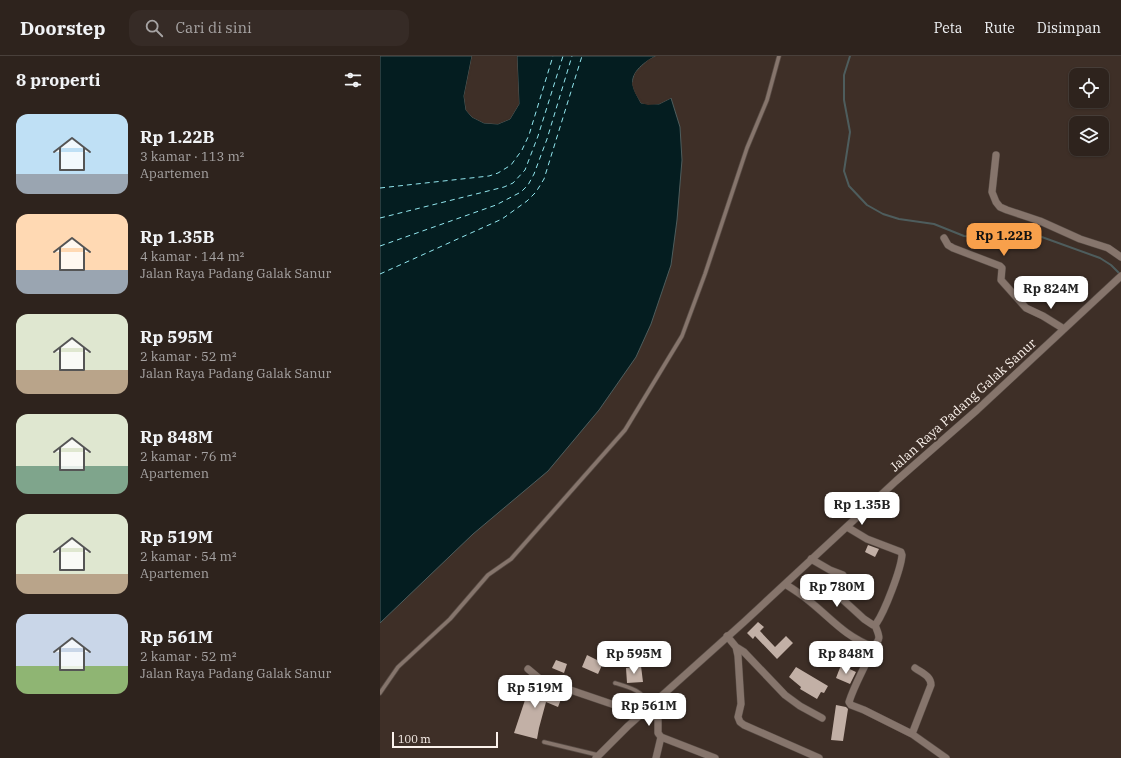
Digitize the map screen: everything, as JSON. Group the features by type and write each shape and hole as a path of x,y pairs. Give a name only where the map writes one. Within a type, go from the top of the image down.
{"street":[{"path":"996,155 992,192 993,197 1000,207 1050,225 1080,239 1108,248 1121,257"},
{"path":"944,238 948,245 953,248 1000,266 1002,268 1001,280 1022,305 1030,311 1044,316 1064,329"},
{"name":"Jalan Raya Padang Galak Sanur","path":"597,757 641,714 1119,278"},
{"path":"847,527 867,538 901,552 902,554 901,564 889,598 879,620 875,625"},
{"path":"811,559 830,570 843,575 846,581 841,593 841,598 864,619 875,625 880,638 873,647 849,702 851,705 871,713 912,734 946,758"},
{"path":"785,584 808,600 842,630 858,641 873,647"},
{"path":"727,636 736,647 744,652 785,695 800,706 822,718"},
{"path":"736,647 740,676 741,704 738,717 740,722 819,758"},
{"path":"912,734 931,685 931,680 915,668"},
{"path":"528,669 540,679 547,682 641,714"},
{"path":"651,705 658,720 658,732 661,737 715,758"},
{"path":"656,758 661,737"}],"lane":[{"path":"380,693 398,667 450,619 488,574 511,559 625,430 682,336 705,274 747,148 767,100 779,56"},
{"path":"615,683 642,694 651,705"},
{"path":"544,742 597,757"}],"water":[{"path":"380,56 472,56 464,96 466,110 472,117 484,123 498,124 510,119 519,104 517,56 656,56 636,71 633,80 634,87 641,103 659,104 671,98 680,127 682,160 677,220 671,265 651,324 636,357 599,410 548,471 473,534 380,623"}],"pier":[{"path":"472,56 474,56 466,96 468,109 473,116 485,122 498,122 509,118 517,104 515,56 517,56 519,104 510,119 498,124 484,123 472,117 466,110 464,96"},
{"path":"658,56 649,61 637,74 634,84 636,92 642,101 648,103 659,102 672,96 659,104 648,105 641,103 632,84 635,73 648,60"}],"building":[{"path":"868,545 879,549 875,557 865,552"},
{"path":"758,622 764,627 760,631 775,647 786,636 793,643 777,659 755,636 753,639 747,633"},
{"path":"587,655 603,663 598,674 582,667"},
{"path":"556,660 567,664 564,673 552,668"},
{"path":"841,665 856,672 850,684 836,678"},
{"path":"641,666 643,682 627,683 626,668"},
{"path":"796,667 828,686 824,693 821,692 817,699 800,689 801,687 789,677"},
{"path":"522,683 563,694 558,707 546,702 537,739 514,733 526,697 520,695"},
{"path":"836,705 846,707 848,709 843,741 831,740"}],"waterway":[{"path":"850,56 844,75 844,100 850,132 844,171 849,186 867,205 883,214 899,219 934,224 964,236 978,237 1025,234 1039,236 1100,258 1111,265 1120,274"}],"ferry route":[{"path":"380,188 489,176 498,173 511,165 522,150 529,135 553,56"},
{"path":"380,218 504,187 513,183 525,170 538,136 563,56"},
{"path":"380,246 496,205 521,192 528,185 534,174 547,139 572,56"},
{"path":"380,274 502,219 527,201 536,192 544,179 582,56"}]}
